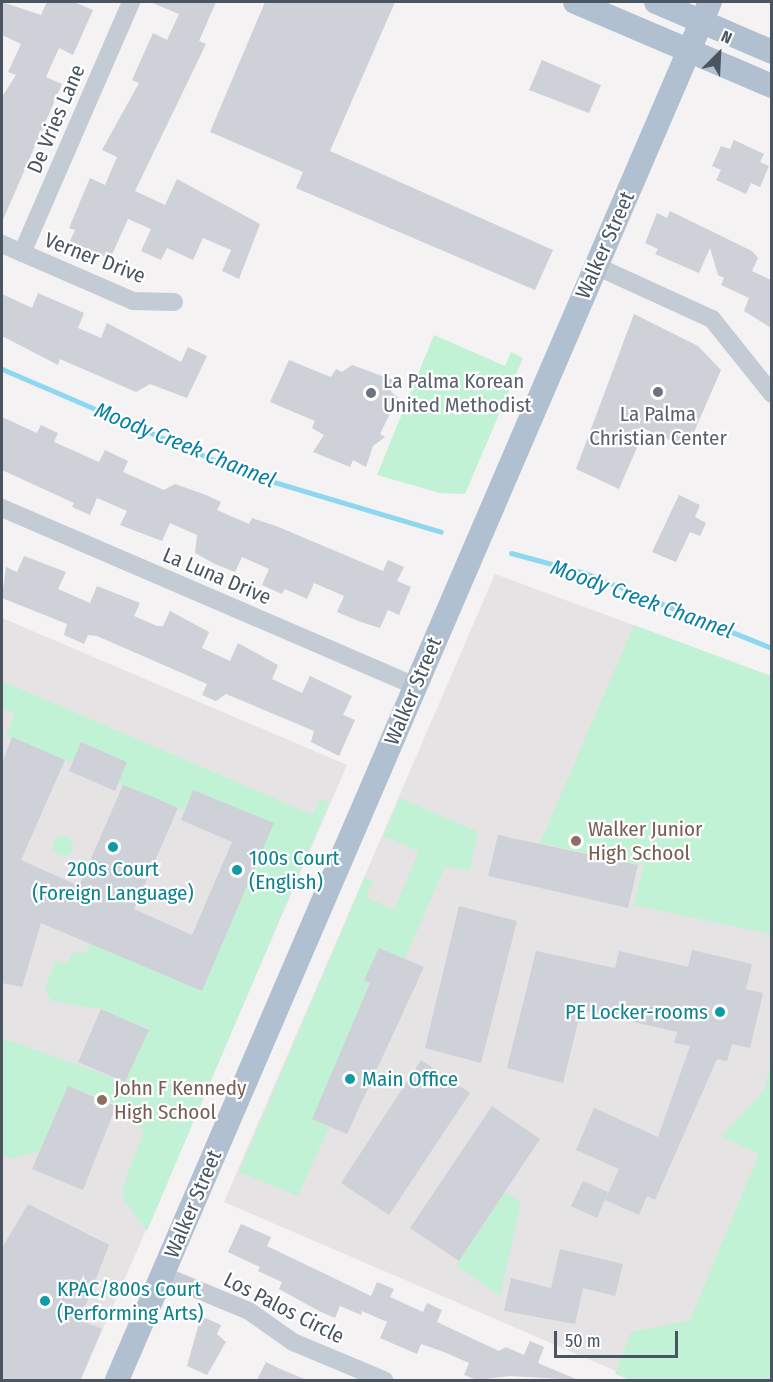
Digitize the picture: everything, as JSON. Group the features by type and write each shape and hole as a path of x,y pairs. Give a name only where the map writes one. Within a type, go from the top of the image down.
{"main road":[{"path":"575,2 771,86"},
{"path":"656,2 706,11 771,52"},
{"name":"Walker Street","path":"117,1380 706,11"}],"street":[{"name":"De Vries Lane","path":"22,254 131,2"},
{"name":"Verner Drive","path":"2,244 133,301 174,302"},
{"path":"596,266 712,319 771,394"},
{"name":"La Luna Drive","path":"2,508 415,686"},
{"name":"Los Palos Circle","path":"162,1275 249,1311 293,1342 384,1380"}],"shaded area":[{"name":"Walker Junior High School","path":"495,574 771,676 771,1380 637,1380 224,1202"},
{"name":"John F Kennedy High School","path":"2,618 347,765 81,1380 2,1380"}],"green space":[{"path":"434,335 505,366 511,352 523,358 465,494 440,493 377,475"},
{"path":"634,625 771,676 771,934 633,905 644,866 540,843"},
{"path":"2,681 313,815 320,799 329,803 147,1231 124,1200 123,1186 144,1132 116,1104 68,1086 40,1150 12,1159 2,1154 2,1038 125,1082 149,1029 101,1009 51,1001 45,988 56,960 67,964 73,952 87,953 90,943 202,991 273,823 193,790 184,811 118,783 127,762 82,742 72,763 6,735 15,714 2,708"},
{"path":"400,798 478,832 470,871 445,866 405,959 379,948 364,980 370,983 313,1119 329,1127 298,1196 239,1172 365,877 373,881 366,897 394,910 419,851 383,836"},
{"path":"59,836 67,836 73,842 73,850 67,856 59,856 53,850 53,842"},
{"path":"771,1061 771,1380 630,1380 615,1374 631,1332 690,1320 759,1154 721,1136 764,1091"},
{"path":"505,1192 521,1203 500,1296 456,1266"}],"building":[{"path":"2,2 41,15 47,2 74,2 93,10 73,55 59,48 46,77 62,84 2,222 2,97 16,75 8,72 21,44 2,35"},
{"path":"150,2 216,2 199,41 206,44 135,191 165,205 177,179 260,224 239,279 222,271 231,250 203,238 193,260 167,248 161,260 141,251 151,229 128,219 110,259 70,241 75,230 69,228 90,178 105,185 117,157 102,150 139,83 132,80 153,33 167,40 179,14"},
{"path":"265,2 395,2 330,151 553,250 535,290 296,188 303,172 210,132"},
{"path":"542,60 601,85 589,113 529,90"},
{"path":"734,140 764,154 760,162 769,166 760,187 751,183 746,194 716,180 721,170 712,166 721,146 730,149"},
{"path":"670,211 752,251 758,258 752,271 771,280 771,328 744,311 749,298 721,285 724,278 718,275 710,248 699,273 655,254 658,249 645,243 657,213 667,218"},
{"path":"38,293 84,313 78,328 101,338 107,323 181,362 188,347 207,356 187,398 150,384 136,392 60,359 58,365 2,336 2,294 32,308"},
{"name":"La Palma Christian Center","path":"634,314 698,346 721,370 687,448 645,429 619,489 576,469"},
{"path":"289,360 331,377 336,369 342,372 352,365 399,382 391,392 398,397 380,434 385,437 373,446 366,467 353,460 350,467 313,452 324,435 312,428 315,421 270,402"},
{"path":"2,417 37,433 41,425 58,433 54,442 99,462 105,450 128,461 123,472 164,490 175,484 206,495 221,502 217,510 249,524 252,518 276,526 383,571 388,560 404,567 397,581 411,587 399,615 388,610 380,628 358,621 337,612 344,596 314,583 307,599 285,589 282,594 262,585 269,569 242,557 235,572 215,564 195,553 197,535 170,523 162,541 120,525 127,511 97,498 90,515 72,507 74,503 2,470"},
{"path":"679,495 700,505 695,517 706,523 700,536 690,532 676,562 652,552"},
{"path":"24,556 66,572 58,589 90,603 97,586 140,603 134,616 157,626 163,626 170,611 209,632 202,648 230,661 238,643 278,665 272,679 302,693 310,676 352,696 343,715 355,720 339,756 311,742 314,731 226,694 216,701 202,695 207,684 97,636 88,635 84,644 64,635 67,624 2,598 6,567 17,572"},
{"path":"12,737 65,760 21,860 79,886 123,785 151,796 178,808 134,909 192,935 232,842 181,820 193,790 274,823 202,991 41,923 22,987 2,983 2,763"},
{"path":"81,742 127,762 115,791 69,771"},
{"path":"498,835 638,865 628,908 488,876"},
{"path":"459,906 517,921 481,1063 425,1048"},
{"name":"Main Office","path":"379,948 424,967 347,1134 312,1119 370,983 364,980"},
{"path":"692,950 752,964 746,989 763,993 750,1048 732,1044 727,1061 717,1059 655,1200 647,1196 639,1215 605,1200 619,1169 576,1150 594,1108 658,1137 690,1046 674,1043 677,1032 581,1010 563,1083 507,1068 536,951 615,968 619,951 688,967"},
{"path":"101,1009 149,1030 125,1082 78,1062"},
{"path":"421,1060 470,1093 389,1215 341,1183"},
{"path":"68,1086 116,1106 83,1190 32,1169"},
{"path":"492,1106 540,1139 459,1261 410,1228"},
{"path":"583,1181 608,1192 597,1218 571,1206"},
{"name":"KPAC/800s Court (Performing Arts)","path":"28,1204 109,1245 80,1320 102,1329 80,1380 2,1380 2,1248"},
{"path":"241,1224 271,1237 267,1246 371,1296 377,1282 394,1289 390,1297 423,1312 427,1303 442,1310 437,1322 499,1351 506,1347 524,1355 530,1341 544,1347 538,1363 578,1380 510,1376 477,1380 464,1375 469,1363 444,1352 421,1344 417,1354 380,1338 387,1322 362,1311 361,1315 340,1306 335,1318 319,1311 279,1289 282,1282 258,1271 260,1267 228,1252"},
{"path":"560,1249 623,1264 615,1296 583,1288 575,1324 504,1311 511,1278 551,1288"},
{"path":"201,1316 221,1325 217,1334 226,1342 207,1375 187,1366"},
{"path":"266,1362 278,1368 307,1380 257,1380"}],"waterway":[{"name":"Moody Creek Channel","path":"2,369 247,474 441,532"},
{"name":"Moody Creek Channel","path":"511,553 585,573 772,648"}],"place":[{"name":"La Palma Christian Center","path":"658,392"},
{"name":"La Palma Korean United Methodist","path":"371,393"},
{"name":"Walker Junior High School","path":"576,841"},
{"name":"200s Court (Foreign Language)","path":"113,847"},
{"name":"100s Court (English)","path":"237,870"},
{"name":"PE Locker-rooms","path":"720,1012"},
{"name":"Main Office","path":"350,1079"},
{"name":"John F Kennedy High School","path":"102,1100"},
{"name":"KPAC/800s Court (Performing Arts)","path":"45,1301"}]}
